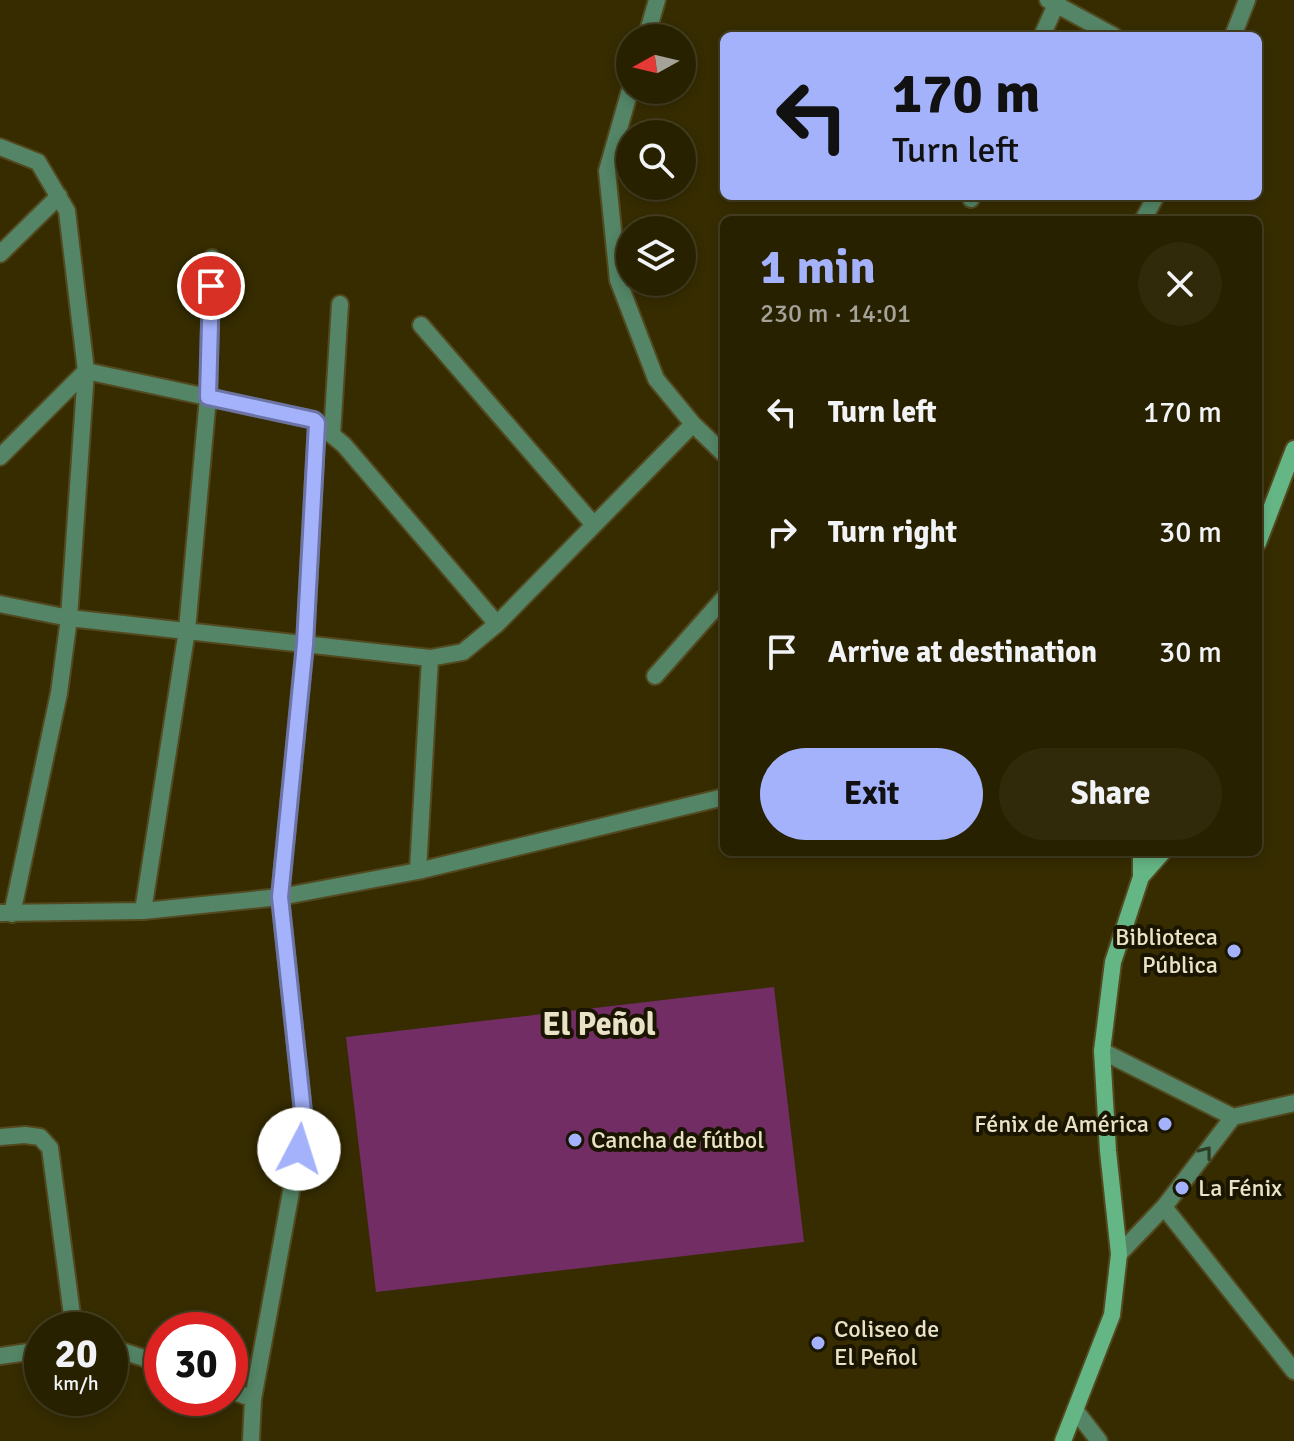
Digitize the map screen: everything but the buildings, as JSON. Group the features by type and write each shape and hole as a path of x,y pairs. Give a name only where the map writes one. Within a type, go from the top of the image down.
{"main road":[{"path":"1262,533 1294,449"},
{"path":"1063,1441 1112,1315 1119,1254 1102,1051 1113,962 1141,877 1141,856"},
{"path":"1141,877 1159,856"}],"street":[{"path":"650,24 657,0"},
{"path":"1235,32 1247,0"},
{"path":"1043,32 1054,1 1107,32"},
{"path":"626,104 607,171 618,280 656,379 693,424 720,450"},
{"path":"0,147 38,162 67,211 86,371 69,618 59,693 6,913 143,911 280,897 418,871 720,798"},
{"path":"0,254 59,196"},
{"path":"143,911 187,630 208,397 212,258"},
{"path":"332,435 340,304"},
{"path":"421,325 594,525"},
{"path":"86,371 314,420 344,445 497,624"},
{"path":"0,457 86,371"},
{"path":"251,1441 253,1399 304,1121 280,897 305,644 317,423"},
{"path":"0,604 69,618 430,658 463,652 497,624 693,424"},
{"path":"655,676 720,603"},
{"path":"418,871 430,658"},
{"path":"1102,1051 1233,1117"},
{"path":"1119,1254 1164,1207 1233,1117 1294,1103"},
{"path":"0,1137 40,1137 50,1148 72,1312"},
{"path":"1164,1207 1294,1371"},
{"path":"0,1356 24,1353"},
{"path":"248,1397 253,1399"},
{"path":"1075,1410 1099,1441"}],"shaded area":[{"name":"Cancha de fútbol","path":"774,987 804,1242 376,1292 346,1037"}],"place":[{"name":"Biblioteca Pública","path":"1234,951"},
{"name":"Fénix de América","path":"1165,1124"},
{"name":"Cancha de fútbol","path":"575,1140"},
{"name":"La Fénix","path":"1182,1188"},
{"name":"Coliseo de El Peñol","path":"818,1343"}],"district":[{"name":"El Peñol","path":"599,1024"}],"route":[{"path":"211,286 208,397 317,423 305,644 280,897 304,1121 299,1149"}]}
